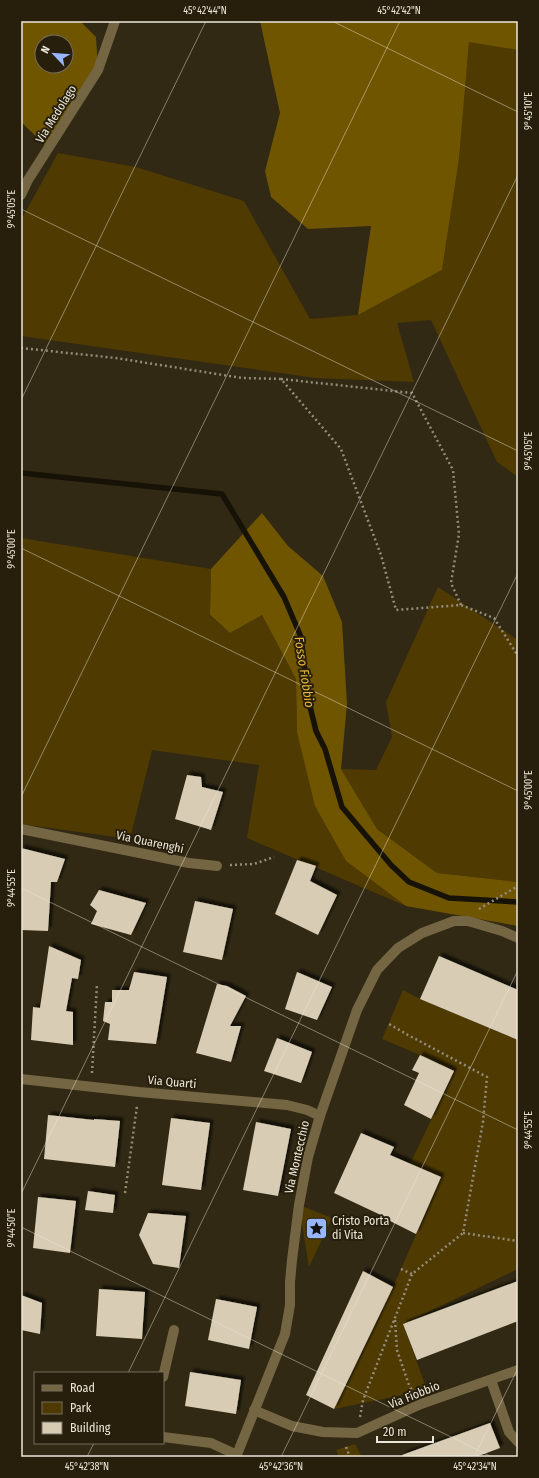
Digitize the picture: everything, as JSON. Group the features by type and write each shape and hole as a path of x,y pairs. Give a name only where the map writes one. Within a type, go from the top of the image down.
{"street":[{"name":"Via Medolago","path":"21,195 28,180 98,70 115,21"},
{"name":"Via Quarenghi","path":"21,829 189,863 217,866"},
{"name":"Via Montecchio","path":"236,1456 285,1334 290,1305 290,1282 299,1205 308,1157 320,1116 357,1010 377,970 398,948 422,933 454,921 468,921 502,931 518,938"},
{"name":"Via Quarti","path":"21,1078 138,1092 287,1105 307,1110 320,1116"},
{"path":"164,1373 174,1330"},
{"name":"Via Fiobbio","path":"254,1410 292,1426 323,1432 358,1433 421,1404 518,1370"},
{"path":"491,1380 509,1432 518,1442"},
{"path":"164,1437 211,1443 236,1456"}],"path":[{"path":"21,348 116,358 242,378 281,379 412,393 453,470 459,534 451,583 461,605"},
{"path":"281,379 341,450 380,555 396,610 461,605 494,618 518,656"},
{"path":"217,866 254,864 274,858"},
{"path":"477,910 518,886"},
{"path":"91,1086 97,984"},
{"path":"358,1433 363,1400 412,1274 463,1233 483,1122 487,1077 388,1024"},
{"path":"125,1193 138,1092"},
{"path":"463,1233 518,1241"},
{"path":"401,1269 412,1274"},
{"path":"395,1318 397,1350 409,1386 421,1404"}],"green space":[{"path":"469,41 518,50 518,477 497,462 431,320 397,323 414,382 316,378 21,336 21,220 58,153 136,167 244,201 310,319 358,315 442,270 459,159"},
{"path":"21,538 211,569 210,616 230,633 262,615 296,679 297,732 346,861 406,906 247,838 259,765 152,750 130,839 21,824"},
{"path":"438,587 518,640 518,882 437,873 377,829 341,769 376,770 392,737 386,702"},
{"path":"403,990 420,999 518,1040 518,1269 403,1324 427,1390 334,1409 393,1287 441,1178 410,1164 454,1072 420,1055 382,1039"},
{"path":"299,1205 332,1218 309,1267"},
{"path":"355,1444 362,1457 339,1457 336,1450"}],"shaded area":[{"path":"21,21 80,21 96,37 98,70 49,149 21,122"},
{"path":"260,21 518,21 518,50 469,42 459,159 442,270 358,315 371,226 308,229 271,197 265,171 280,113"},
{"path":"262,513 288,546 323,576 342,622 347,704 341,769 377,829 437,873 518,882 518,926 406,906 346,861 315,806 297,732 296,679 262,615 230,633 210,615 211,569"}],"building":[{"path":"187,775 201,777 202,787 223,792 211,830 175,819"},
{"path":"21,848 65,859 57,882 51,882 48,931 21,930"},
{"path":"297,860 316,866 310,881 337,895 318,935 275,914"},
{"path":"99,890 146,903 131,935 91,924 97,911 90,905"},
{"path":"195,901 233,909 222,960 183,952"},
{"path":"49,946 81,960 78,979 72,978 66,1011 73,1012 73,1045 31,1040 33,1007 40,1008"},
{"path":"439,956 518,990 518,1040 420,999"},
{"path":"134,972 167,977 156,1044 108,1040 110,1024 103,1021 105,1002 112,1002 112,990 129,990"},
{"path":"297,972 332,987 317,1020 285,1009"},
{"path":"217,984 227,986 246,996 230,1026 241,1026 231,1062 196,1053"},
{"path":"277,1038 312,1052 301,1083 264,1071"},
{"path":"420,1055 454,1071 431,1119 404,1105 419,1073 412,1070"},
{"path":"48,1115 120,1121 115,1167 44,1159"},
{"path":"171,1118 210,1123 201,1190 162,1185"},
{"path":"256,1122 291,1129 278,1196 243,1190"},
{"path":"361,1133 394,1147 390,1155 441,1177 416,1234 384,1218 385,1217 334,1193"},
{"path":"88,1191 115,1195 113,1213 85,1210"},
{"path":"38,1197 76,1201 70,1253 33,1248"},
{"path":"148,1213 186,1216 179,1268 153,1264 139,1235"},
{"path":"363,1271 393,1287 334,1409 306,1395"},
{"path":"518,1281 518,1321 417,1360 403,1324"},
{"path":"99,1289 145,1292 142,1339 96,1336"},
{"path":"21,1295 42,1303 40,1334 21,1330"},
{"path":"216,1299 257,1307 249,1349 208,1340"},
{"path":"190,1372 241,1380 236,1414 185,1406"},
{"path":"490,1423 500,1448 476,1457 403,1457 402,1455"}],"waterway":[{"name":"Fosso Fiobbio","path":"21,473 222,494 284,597 301,637 308,698 316,731 325,749 342,807 391,865 409,882 449,898 518,902"}],"place":[{"name":"Cristo Porta di Vita","path":"316,1228"}]}
